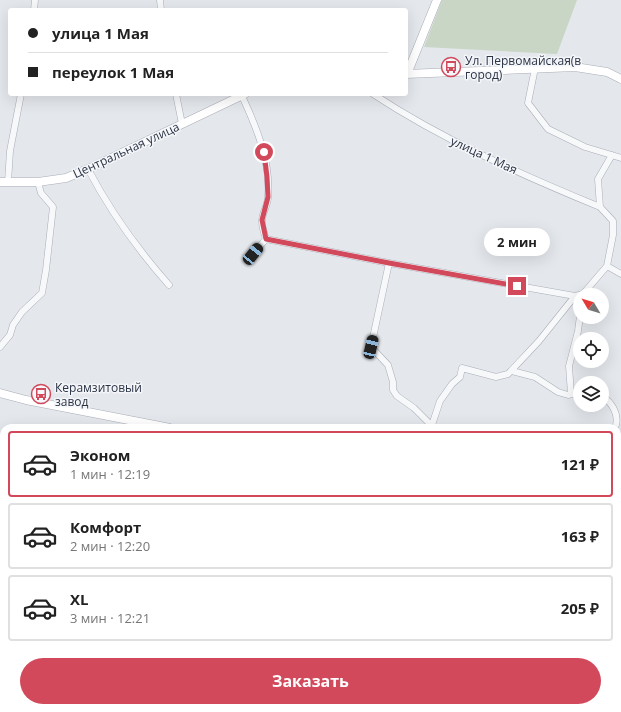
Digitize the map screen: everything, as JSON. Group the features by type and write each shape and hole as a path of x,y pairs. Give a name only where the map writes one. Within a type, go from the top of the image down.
{"street":[{"path":"408,69 437,0"},
{"path":"408,74 575,67 590,68 607,72 621,79"},
{"path":"535,68 528,103 548,129 585,147 621,158"},
{"path":"4,182 21,96"},
{"path":"176,96 182,124"},
{"name":"Центральная улица","path":"4,182 38,182 66,178 242,96"},
{"path":"244,96 264,152 268,197 262,220 266,239"},
{"name":"улица 1 Мая","path":"376,96 453,141 600,207"},
{"path":"588,288 607,266 613,235 612,222 600,207 598,179 612,155"},
{"path":"88,169 120,224 150,264 169,285"},
{"path":"0,347 10,335 13,325 22,312 42,293 53,207 41,194 38,182"},
{"path":"253,254 266,239"},
{"path":"266,239 389,263 573,296"},
{"path":"389,263 371,347 388,365 393,382 393,390 397,396 414,408 428,424"},
{"path":"607,266 621,274"},
{"path":"433,424 440,401 452,384 460,377 462,368 488,375 503,376 512,371 539,341 573,298"},
{"path":"512,371 535,377 558,392 571,394 568,366 579,324"},
{"path":"0,393 26,400 149,424"},
{"path":"609,400 617,416 616,424"}],"green space":[{"path":"442,0 577,0 557,54 424,47"}],"place":[{"name":"Ул. Первомайская(в город)","path":"451,67"},
{"name":"Керамзитовый завод","path":"41,394"}],"route":[{"path":"264,152 268,197 262,220 266,239 517,286"}]}
